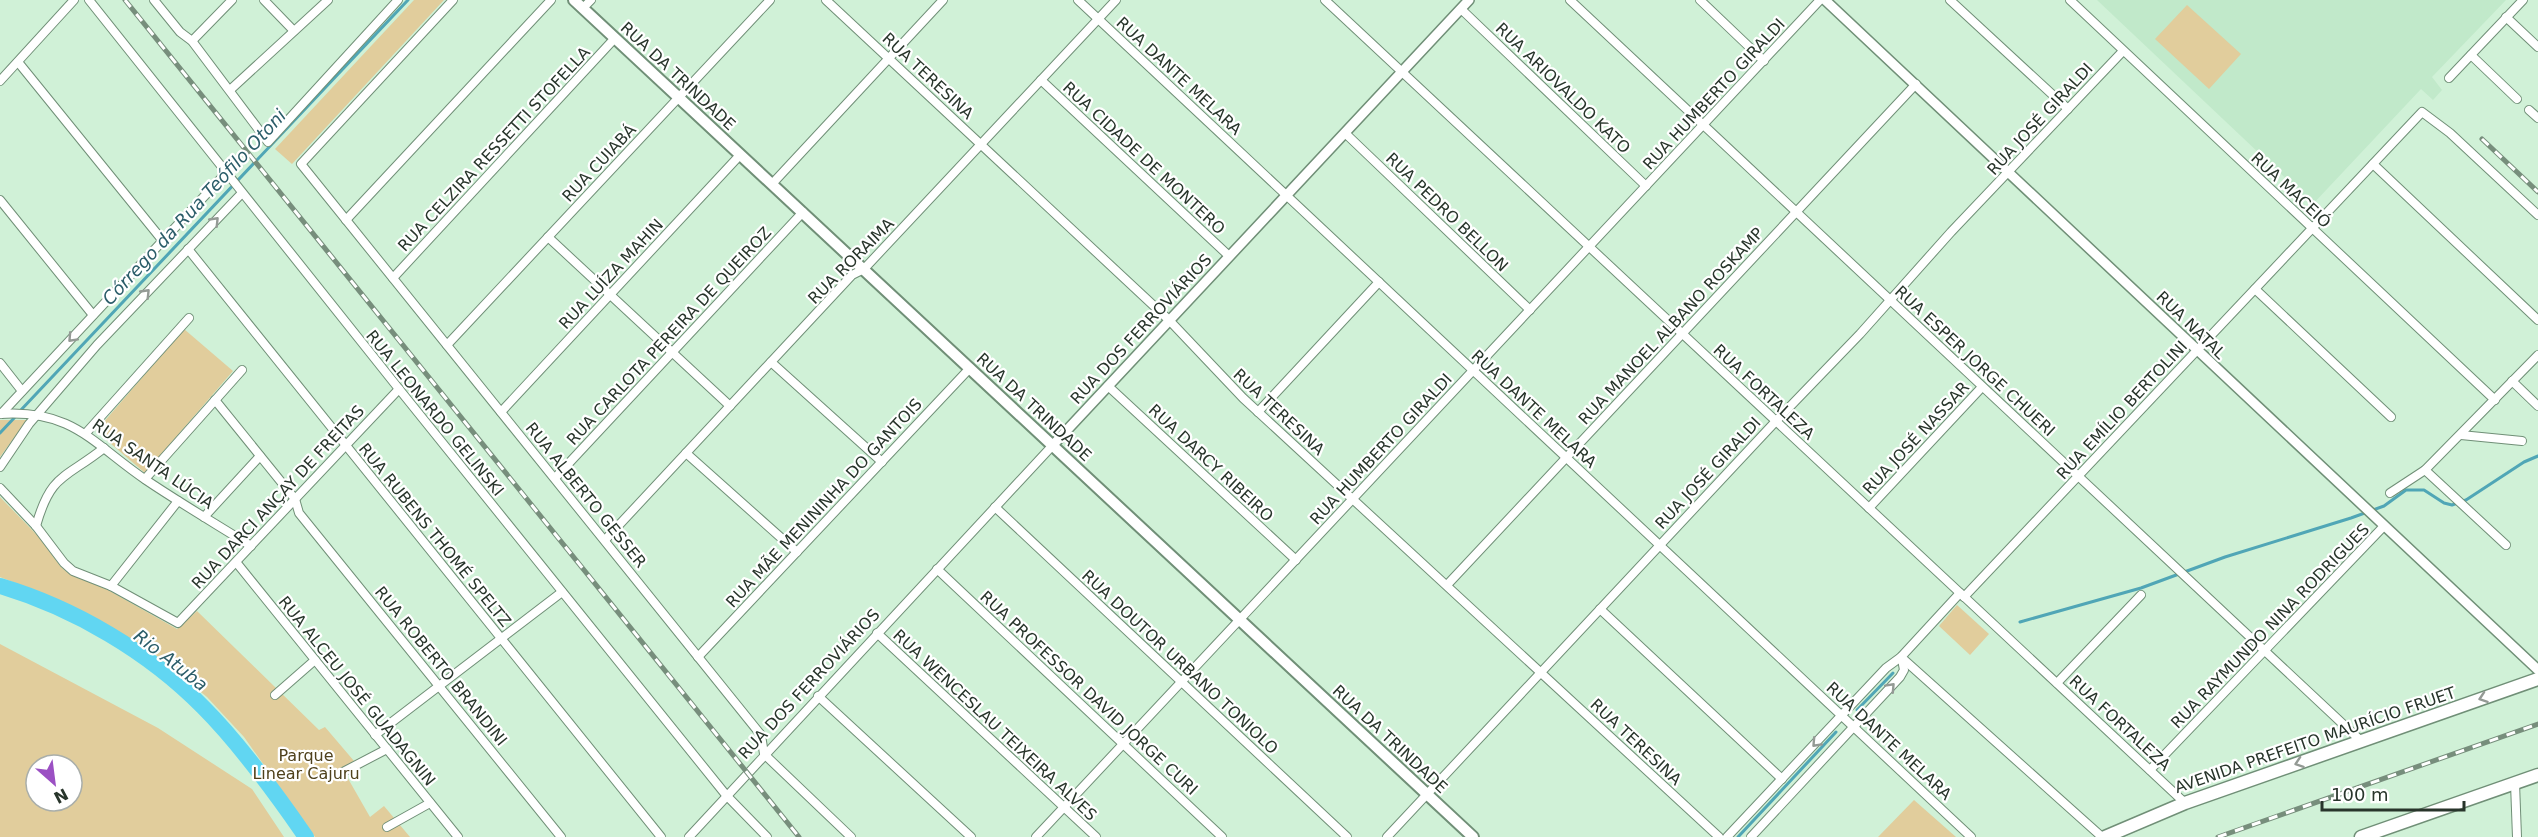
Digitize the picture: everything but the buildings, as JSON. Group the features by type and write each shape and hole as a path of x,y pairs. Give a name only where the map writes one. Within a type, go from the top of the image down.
{"main road":[{"name":"RUA DA TRINDADE","path":"574,0 587,4 615,38 1473,837"},
{"name":"AVENIDA PREFEITO MAURÍCIO FRUET","path":"2103,837 2185,803 2538,679"},
{"path":"2361,837 2538,775"}],"street":[{"path":"0,81 74,0"},
{"name":"RUA LEONARDO GELINSKI","path":"89,0 399,390 726,795 767,837"},
{"path":"154,0 180,32 192,41 268,142 398,0"},
{"path":"192,41 232,0"},
{"path":"264,0 294,31"},
{"path":"230,90 328,0"},
{"name":"RUA ALBERTO GESSER","path":"453,0 301,164 761,735 764,754 851,837"},
{"path":"346,220 551,0"},
{"name":"RUA CUIABÁ","path":"447,345 770,0"},
{"name":"RUA TERESINA","path":"826,0 1170,320 1213,368 1258,411 1719,837"},
{"path":"772,184 944,0"},
{"name":"RUA DANTE MELARA","path":"1078,0 1971,837"},
{"name":"RUA RORAIMA","path":"605,540 852,275 864,269 1116,0"},
{"name":"RUA FORTALEZA","path":"1325,0 2185,803"},
{"name":"RUA DOS FERROVIÁRIOS","path":"689,837 1469,0"},
{"name":"RUA ESPER JORGE CHUERI","path":"1570,0 1878,286 1889,300 2361,741"},
{"path":"1700,0 1764,60"},
{"name":"RUA HUMBERTO GIRALDI","path":"1036,837 1820,0"},
{"name":"RUA NATAL","path":"1825,0 2538,670"},
{"path":"1950,0 2068,109"},
{"name":"RUA MACEIÓ","path":"2070,0 2495,400"},
{"path":"2449,78 2523,0"},
{"name":"RUA ARIOVALDO KATO","path":"1461,9 1646,186"},
{"path":"2506,17 2538,46"},
{"name":"RUA CELZIRA RESSETTI STOFELLA","path":"393,278 615,38"},
{"name":"RUA JOSÉ GIRALDI","path":"1387,837 1860,334 1951,232 2123,51"},
{"path":"2471,55 2517,99"},
{"path":"18,62 163,241"},
{"name":"RUA CIDADE DE MONTERO","path":"1041,80 1229,256"},
{"name":"RUA MANOEL ALBANO ROSKAMP","path":"1447,585 1916,84"},
{"path":"2529,110 2538,118"},
{"name":"RUA EMÍLIO BERTOLINI","path":"1727,837 1888,666 1901,657 2078,476 2422,112 2451,133 2538,215"},
{"name":"RUA PEDRO BELLON","path":"1345,133 1530,310"},
{"name":"RUA LUÍZA MAHIN","path":"501,412 740,155"},
{"path":"2373,164 2538,320"},
{"path":"0,414 228,175"},
{"path":"0,467 37,415 103,339 240,190"},
{"path":"0,200 93,315"},
{"name":"RUA CARLOTA PEREIRA DE QUEIROZ","path":"555,478 802,212"},
{"path":"549,237 730,406"},
{"name":"RUA RUBENS THOMÉ SPELTZ","path":"188,249 661,837"},
{"path":"1258,411 1379,282"},
{"path":"2255,290 2391,417"},
{"path":"86,433 189,318"},
{"path":"2390,494 2425,470 2538,355"},
{"path":"771,362 882,462"},
{"path":"0,363 22,391"},
{"name":"RUA MÃE MENININHA DO GANTOIS","path":"698,657 970,368"},
{"path":"145,479 242,370"},
{"path":"2512,381 2538,406"},
{"name":"RUA DARCY RIBEIRO","path":"1108,386 1296,560"},
{"name":"RUA JOSÉ NASSAR","path":"1869,508 1982,387"},
{"name":"RUA DARCI ANÇAY DE FREITAS","path":"111,586 178,623 399,390"},
{"name":"RUA ROBERTO BRANDINI","path":"215,400 295,499 299,513 561,837"},
{"name":"RUA SANTA LÚCIA","path":"0,414 37,415 86,433 145,479 251,546"},
{"path":"2461,435 2522,441"},
{"path":"36,526 43,503 53,485 62,476 104,448"},
{"path":"686,453 797,552"},
{"path":"204,517 260,456"},
{"path":"2425,470 2506,545"},
{"path":"0,488 36,526 68,567 111,586 178,501"},
{"name":"RUA DOUTOR URBANO TONIOLO","path":"995,507 1347,837"},
{"path":"282,513 294,511 299,513"},
{"name":"RUA RAYMUNDO NINA RODRIGUES","path":"2151,770 2384,526"},
{"name":"RUA ALCEU JOSÉ GUADAGNIN","path":"236,562 458,837"},
{"name":"RUA PROFESSOR DAVID JORGE CURI","path":"937,569 1222,837"},
{"path":"375,735 562,592"},
{"path":"2057,683 2140,595"},
{"path":"1600,609 1782,779"},
{"name":"RUA WENCESLAU TEIXEIRA ALVES","path":"877,633 1096,837"},
{"path":"1901,657 2103,837"},
{"name":"RUA EMÍLIO BERTOLINI","path":"1751,837 1903,673 1901,657"},
{"path":"275,695 315,660"},
{"path":"818,696 971,837"},
{"path":"343,772 387,749"},
{"path":"2515,783 2517,837"},
{"path":"387,827 430,803"}],"shaded area":[{"path":"2097,0 2506,0 2432,77 2442,90 2433,100 2421,89 2313,204"}],"green space":[{"path":"414,0 444,0 292,164 275,149"},
{"path":"2187,5 2241,54 2209,89 2155,39"},
{"path":"184,329 233,371 145,473 96,431"},
{"path":"0,420 27,420 0,457"},
{"name":"Parque Linear Cajuru","path":"0,497 38,536 68,573 108,590 177,629 197,611 319,730 325,727 354,761 342,768 370,817 384,806 410,837 315,837 244,737 207,697 157,656 49,596 0,577"},
{"path":"1957,605 1989,634 1970,655 1939,626"},
{"path":"0,644 158,728 252,789 284,837 0,837"},
{"path":"1914,800 1956,837 1878,837"}],"waterway":[{"name":"Córrego da Rua Teófilo Otoni","path":"20,411 408,0"},
{"name":"Córrego da Rua Teófilo Otoni","path":"0,433 16,416"},
{"path":"2020,622 2141,588 2225,557 2351,518 2384,506 2406,490 2424,490 2444,503 2452,505 2466,500 2524,462 2538,456"},
{"name":"Rio Atuba","path":"0,586 28,595 83,619 135,650 159,668 203,707 244,753 306,837"},
{"path":"1857,710 1893,673"},
{"path":"1738,837 1836,732"}],"railway":[{"path":"125,0 799,837"},
{"path":"2482,139 2538,192"},
{"path":"2218,837 2538,724"}]}
